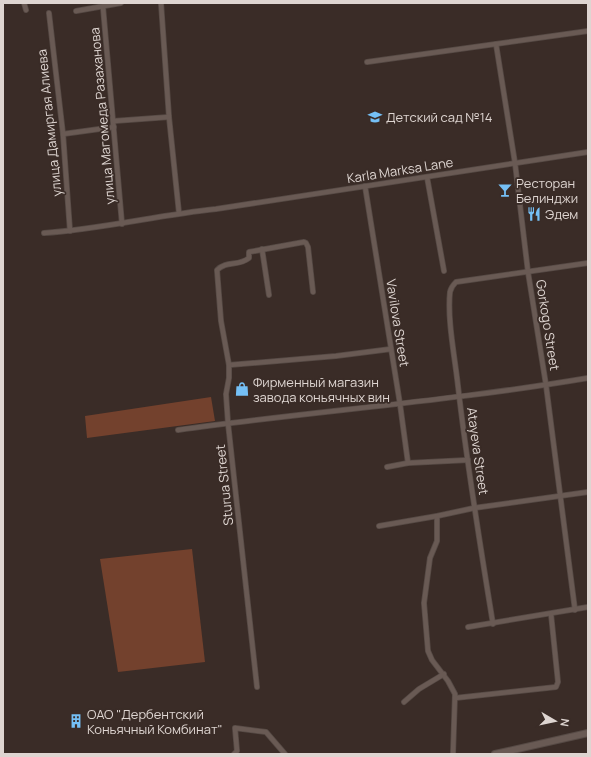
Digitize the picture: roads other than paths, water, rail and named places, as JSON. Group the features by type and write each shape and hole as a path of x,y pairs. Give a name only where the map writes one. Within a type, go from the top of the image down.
{"street":[{"path":"24,3 26,10"},
{"path":"76,11 121,3"},
{"path":"161,3 179,213"},
{"name":"улица Магомеда Разаханова","path":"103,7 122,224"},
{"name":"улица Дамиргая Алиева","path":"49,13 63,134 70,231"},
{"path":"367,62 588,31"},
{"name":"Gorkogo Street","path":"496,44 515,163 528,272 546,385 575,610"},
{"path":"114,121 170,117"},
{"path":"63,134 114,127"},
{"name":"Karla Marksa Lane","path":"44,233 122,224 179,213 216,209 588,152"},
{"path":"428,177 444,271"},
{"name":"Vavilova Street","path":"365,186 408,463"},
{"path":"269,295 262,249 304,242 308,247 313,292"},
{"name":"Sturua Street","path":"257,687 228,423 226,394 229,378 229,364 221,321 217,270 222,265 244,262 249,258 249,252 262,249"},
{"path":"528,272 588,264"},
{"name":"Atayeva Street","path":"493,624 474,508 459,396 450,318 450,302 452,285 456,282 528,272"},
{"path":"229,364 336,356 391,349"},
{"path":"178,430 400,404 588,378"},
{"path":"387,466 408,463 468,460"},
{"path":"379,526 474,508 588,492"},
{"path":"437,516 437,541 430,558 424,603 428,651 432,660 444,674 453,690 455,698 453,754"},
{"path":"468,628 588,608"},
{"path":"455,698 556,686 558,682 551,614"},
{"path":"404,702 419,689 444,674"},
{"path":"234,754 237,751 235,728 266,732 285,754"},
{"path":"495,754 515,752 588,733"}],"place":[{"name":"Детский сад №14","path":"375,117"},
{"name":"Ресторан Белинджи","path":"505,190"},
{"name":"Эдем","path":"534,214"},
{"name":"Фирменный магазин завода коньячных вин","path":"242,389"},
{"name":"ОАО \"Дербентский Коньячный Комбинат\"","path":"76,721"}]}
